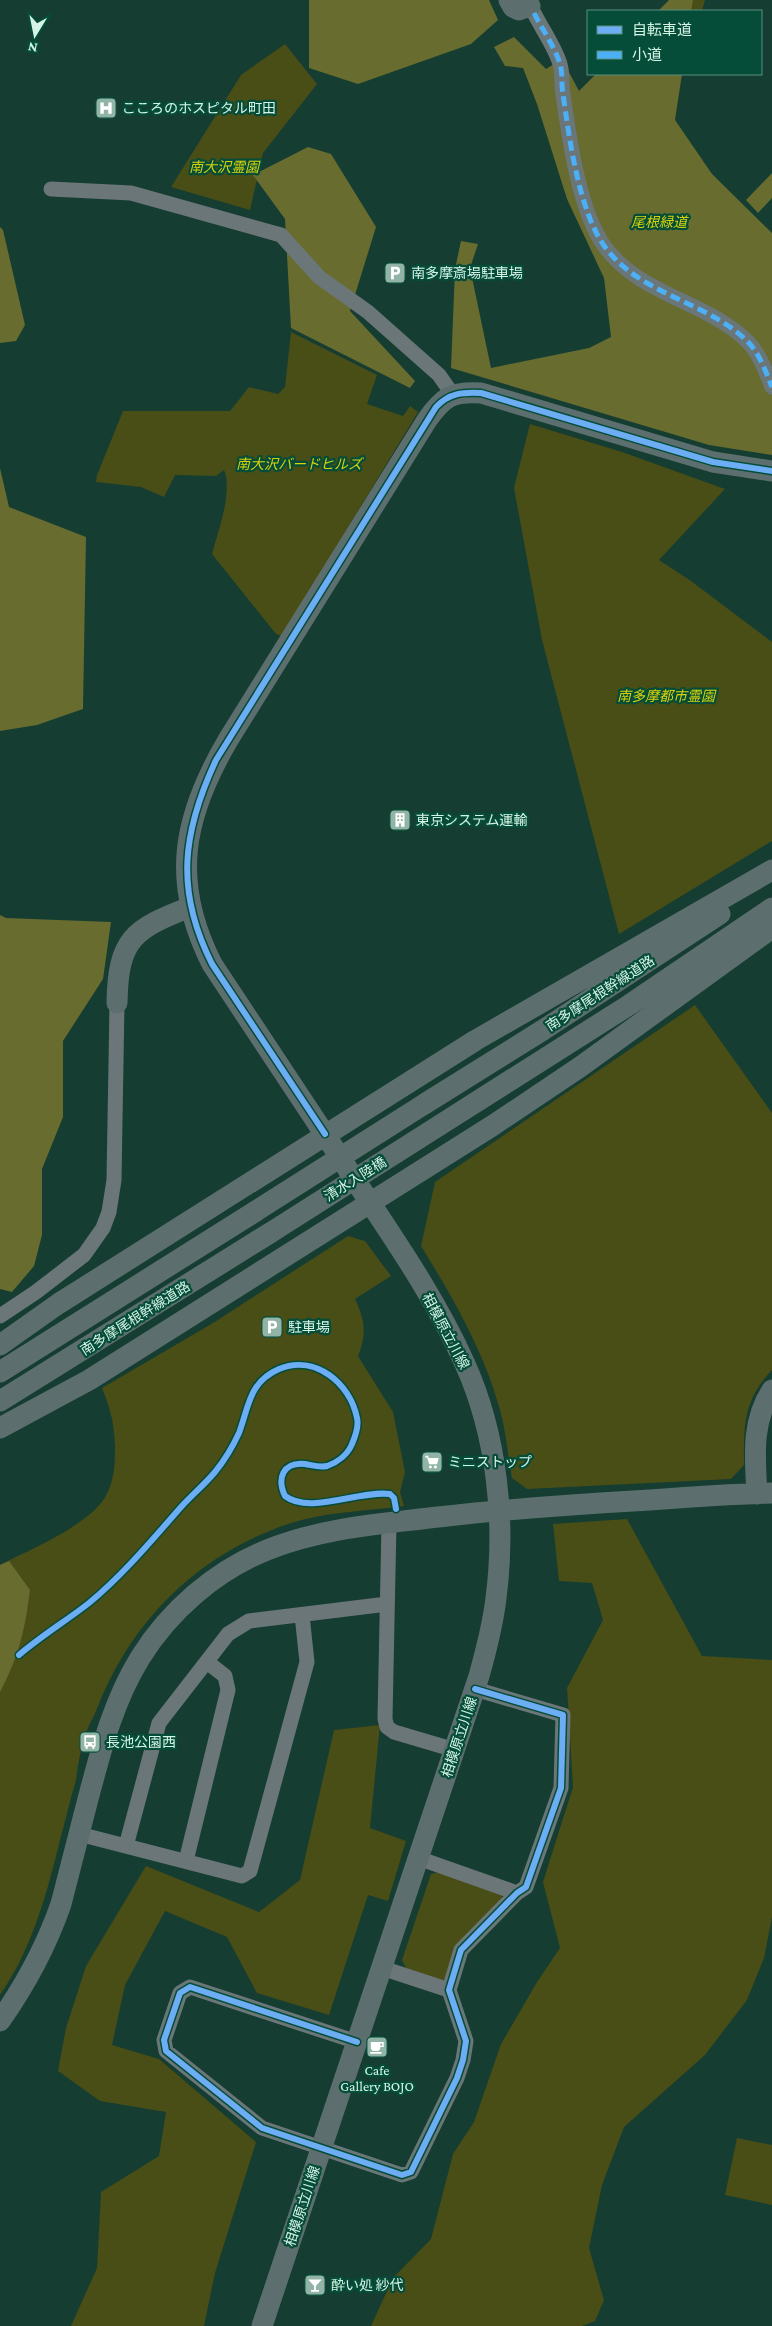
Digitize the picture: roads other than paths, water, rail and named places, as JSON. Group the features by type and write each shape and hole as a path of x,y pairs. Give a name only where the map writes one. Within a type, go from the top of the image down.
{"main road":[{"path":"509,0 513,7 519,10 533,6"},
{"path":"453,395 468,392 481,393 713,462 772,471"},
{"name":"相模原立川線","path":"262,2326 475,1689 486,1650 496,1599 499,1539 498,1509 489,1441 476,1392 466,1365 439,1314 369,1202 212,964 196,930 190,907 186,874 187,846 198,802 216,760 427,420 444,399 453,395"},
{"path":"0,1345 58,1304 476,1040 772,870"},
{"name":"南多摩尾根幹線道路","path":"426,1103 543,1030 772,880"},
{"path":"117,1002 121,964 134,936 153,922 190,907"},
{"name":"南多摩尾根幹線道路","path":"440,1125 629,1006 772,908"},
{"path":"0,1428 92,1386 369,1202 492,1126 580,1066 772,928"},
{"name":"清水入陸橋","path":"256,1211 426,1103"},
{"name":"清水入陸橋","path":"270,1233 440,1125"},
{"name":"南多摩尾根幹線道路","path":"0,1372 256,1211"},
{"name":"南多摩尾根幹線道路","path":"0,1401 270,1233"},
{"path":"0,2021 27,1979 51,1933 61,1904 109,1722 124,1686 153,1641 187,1601 211,1581 239,1563 266,1550 308,1536 389,1523 498,1509 764,1493 754,1444 760,1412 772,1390"}],"street":[{"path":"533,6 560,64 572,153 596,233 620,264 637,278 732,328 750,344 761,361 772,387"},
{"path":"52,189 131,193 281,235 319,277 368,312 439,374 453,395"},
{"path":"0,1316 36,1292 84,1255 103,1228 109,1212 114,1180 117,1002"},
{"path":"389,1523 385,1719 387,1726 394,1732 455,1750"},
{"path":"126,1846 159,1723 228,1634 249,1621 387,1604"},
{"path":"79,1834 242,1876 250,1870 307,1662 302,1615"},
{"path":"186,1861 228,1690 225,1676 206,1662"},
{"path":"356,2042 190,1987 180,1993 164,2040 166,2051 262,2128 402,2175 411,2172 457,2078 463,2060 466,2041 449,1990 461,1950 517,1893 526,1887 561,1788 563,1715 475,1689"},
{"path":"418,1858 517,1893"},
{"path":"382,1968 449,1990"}],"place":[{"name":"こころのホスピタル町田","path":"106,108"},
{"name":"南多摩斎場駐車場","path":"395,273"},
{"name":"東京システム運輸","path":"400,820"},
{"name":"駐車場","path":"272,1327"},
{"name":"ミニストップ","path":"432,1462"},
{"name":"長池公園西","path":"90,1742"},
{"name":"Cafe Gallery BOJO","path":"377,2047"},
{"name":"酔い処 紗代","path":"315,2285"}],"park label":[{"name":"南大沢霊園","path":"224,167"},
{"name":"尾根緑道","path":"659,222"},
{"name":"南大沢バードヒルズ","path":"299,464"},
{"name":"南多摩都市霊園","path":"666,696"}]}
